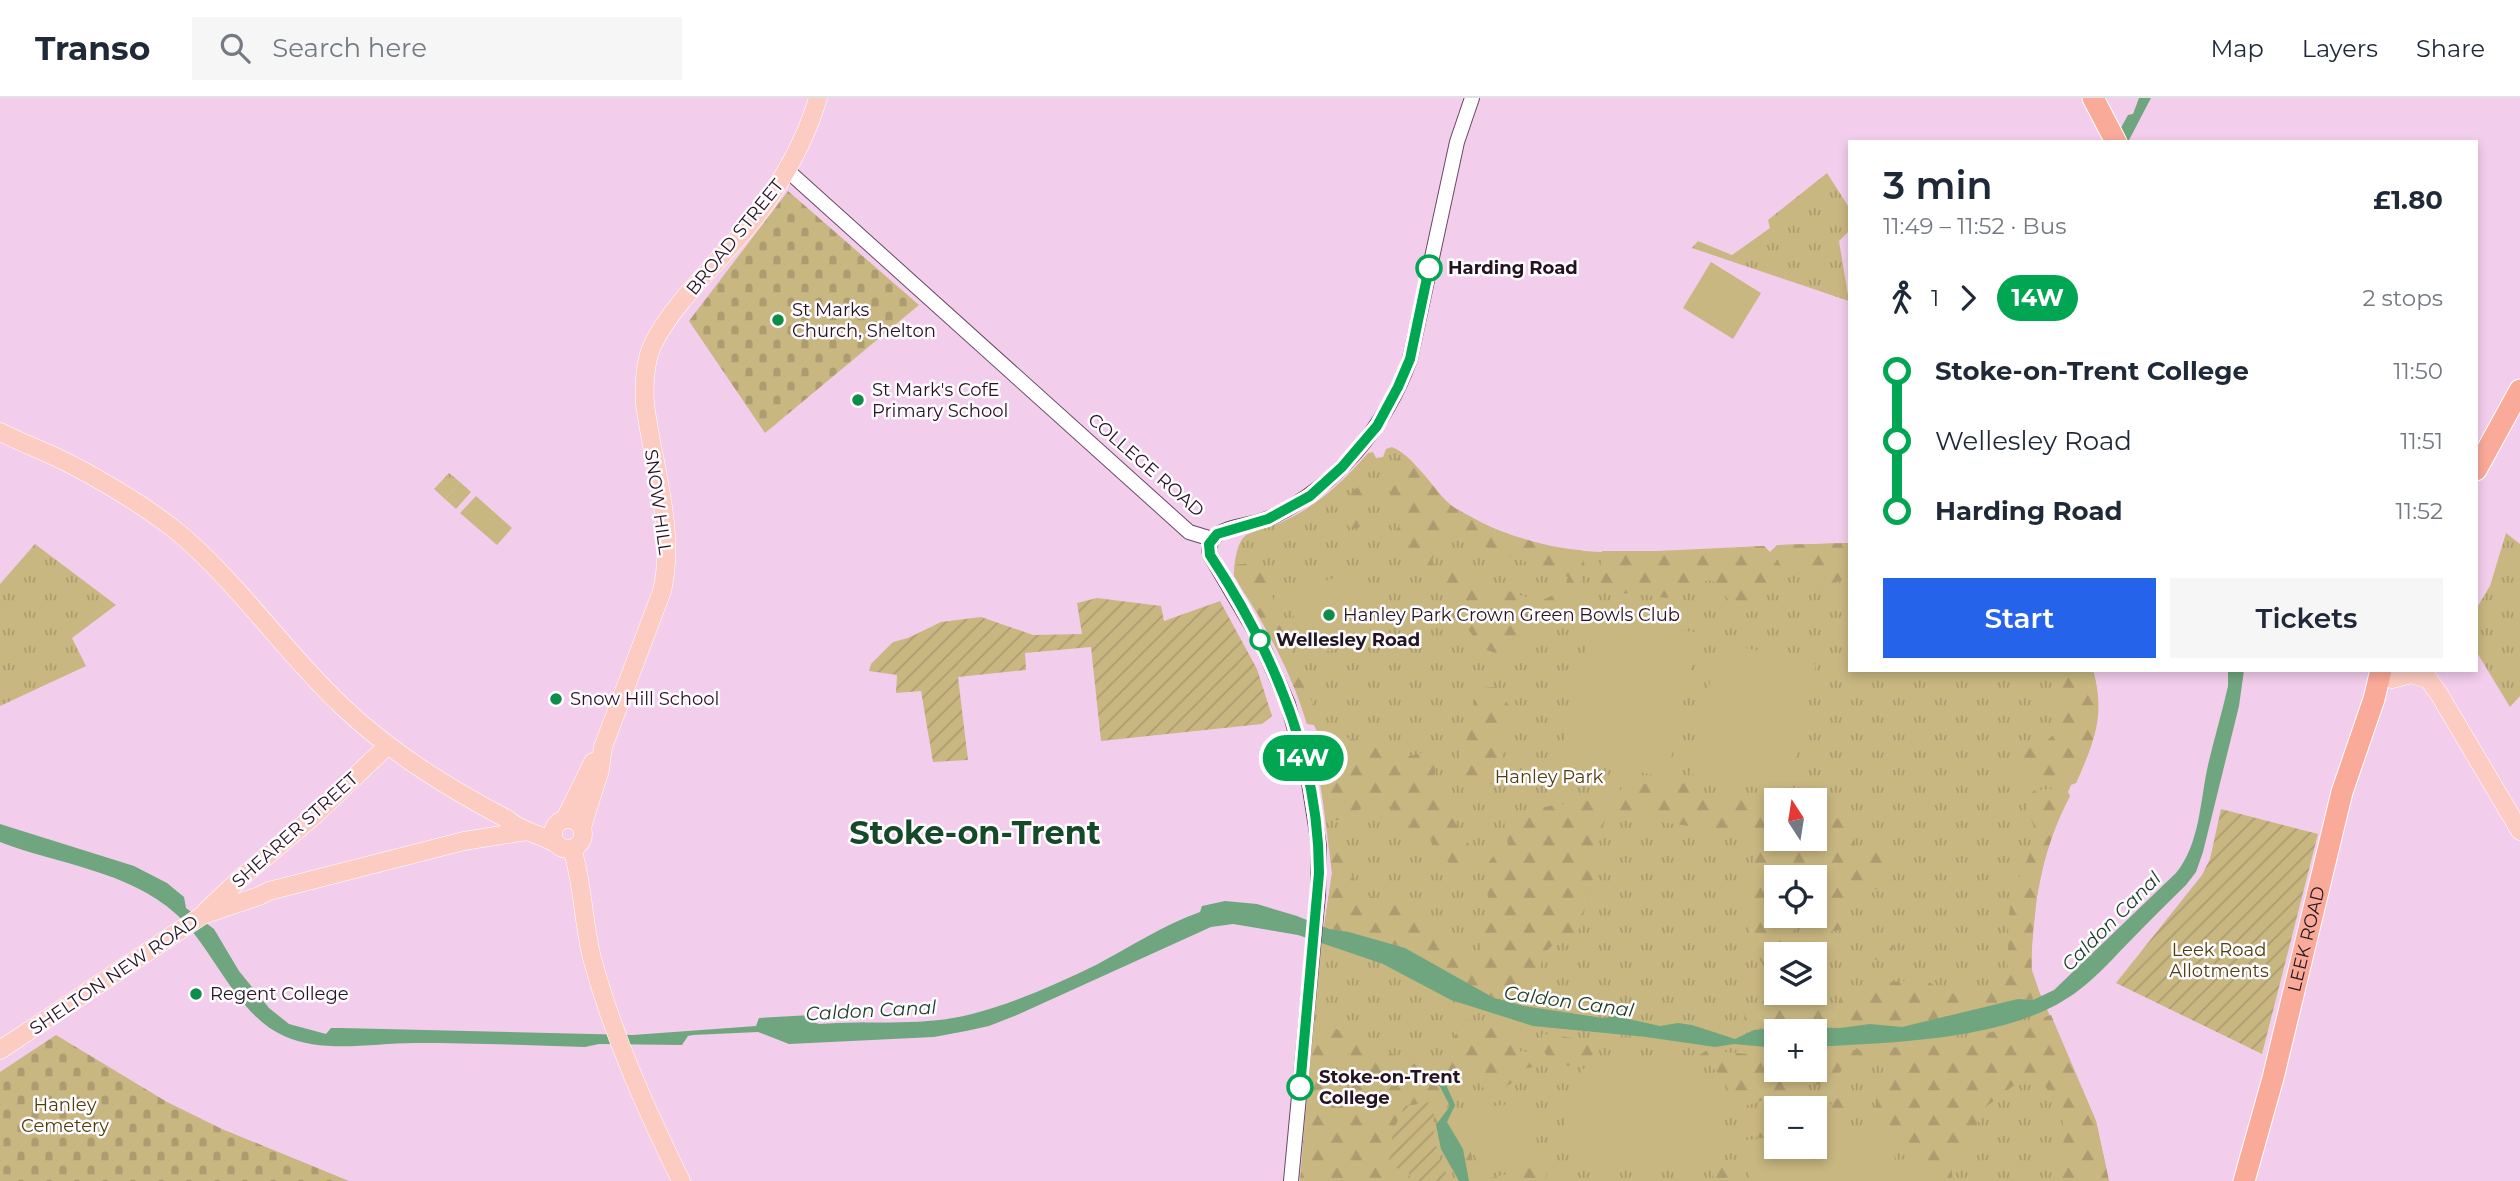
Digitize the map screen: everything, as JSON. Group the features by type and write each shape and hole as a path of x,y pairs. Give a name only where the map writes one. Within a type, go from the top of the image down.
{"highway":[{"path":"2093,98 2113,135"},
{"path":"2478,466 2520,390"},
{"name":"LEEK ROAD","path":"2244,1181 2273,1078 2342,792 2374,699 2390,673"}],"main road":[{"name":"BROAD STREET","path":"646,373 652,347 673,314 755,217 788,171 804,139 818,98"},
{"name":"SNOW HILL","path":"582,827 600,770 603,747 662,591 667,569 668,542 645,404 646,373"},
{"path":"0,432 71,465 126,495 182,536 343,707 387,746 515,826 565,846 581,841 582,827 576,821 507,819"},
{"path":"2390,673 2430,678 2520,831"},
{"name":"SHEARER STREET","path":"203,915 315,815 387,746"},
{"name":"SNOW HILL","path":"562,821 590,766 603,747"},
{"path":"464,841 485,830 485,807"},
{"path":"562,821 553,834 565,846 592,957 617,1033 640,1095 681,1181"},
{"name":"SHELTON NEW ROAD","path":"0,1050 203,915 259,897 269,891 464,841 527,831"},
{"path":"255,867 252,884 259,890 269,891"}],"street":[{"path":"1212,539 1224,531 1268,519 1310,496 1342,467 1377,426 1410,359 1457,142 1472,98"},
{"name":"COLLEGE ROAD","path":"788,171 1189,532 1212,539 1210,555 1260,640 1288,704 1309,783 1319,846 1316,919 1291,1181"}],"green space":[{"path":"1827,173 1848,206 1848,232 1839,241 1848,301 1692,248 1698,241 1732,255 1770,228 1768,220"},
{"path":"788,191 919,305 765,433 689,321"},
{"path":"1711,262 1761,293 1733,339 1683,308"},
{"name":"Hanley Park","path":"1392,447 1402,452 1440,495 1457,509 1504,533 1548,546 1641,553 1764,546 1770,552 1777,545 1848,543 1848,672 2094,672 2098,701 2096,728 2088,754 2076,783 2071,785 2068,792 2070,796 2056,823 2046,852 2037,896 2030,964 2039,991 2096,1121 2109,1181 1300,1181 1319,960 1332,873 1313,745 1320,738 1314,725 1307,724 1276,648 1234,576 1234,566 1238,549 1246,535 1303,511 1338,484 1368,453 1373,452 1376,458 1383,457 1386,449"},
{"path":"1401,457 1416,466 1446,500 1463,514 1495,529 1532,541 1581,550 1585,567 1580,583 1570,587 1566,583 1568,577 1444,532 1431,563 1539,602 1563,590 1572,591 1570,608 1565,614 1558,620 1550,619 1537,635 1504,656 1481,648 1446,596 1434,589 1419,571 1413,554 1396,550 1391,537 1400,525 1400,515 1391,498 1386,476 1387,463"},
{"path":"449,473 460,482 445,499 434,489"},
{"path":"460,482 471,492 456,509 445,499"},
{"path":"1358,487 1370,487 1376,494 1366,510 1366,525 1353,529 1348,526 1347,517 1352,505 1349,498 1351,492"},
{"path":"476,496 512,528 497,545 460,513"},
{"path":"2506,533 2520,544 2520,696 2510,707 2478,654 2478,606 2490,586"},
{"path":"1848,543 1848,578 1833,583 1824,591 1813,590 1777,545"},
{"path":"35,544 116,605 72,638 86,666 0,706 0,584"},
{"path":"1764,546 1786,571 1760,597 1756,609 1745,614 1730,602 1712,580 1684,585 1667,598 1598,592 1602,551"},
{"path":"1250,563 1265,571 1271,579 1271,595 1283,614 1293,655 1316,712 1314,721 1307,724 1284,662 1237,581 1235,565"},
{"name":"Hanley Park Crown Green Bowls Club","path":"1353,573 1372,640 1304,657 1287,591"},
{"path":"1097,598 1161,606 1164,621 1220,601 1257,669 1272,716 1262,724 1101,741 1091,647 1025,653 1026,670 958,677 968,760 933,762 921,691 896,693 897,675 869,671 871,664 893,642 941,622 981,617 1033,635 1082,634 1077,603"},
{"path":"1593,614 1698,633 1667,778 1562,755"},
{"path":"1719,642 1816,664 1788,788 1764,789 1689,774"},
{"path":"2058,672 2093,672 2098,715 2088,754 2076,783 2049,776 2021,777 2016,768 2018,752 2044,743 2060,729"},
{"path":"1496,687 1510,707 1500,750 1508,768 1502,785 1457,784 1453,780 1468,736 1475,692 1482,688"},
{"path":"1338,736 1372,743 1393,760 1426,752 1433,759 1435,775 1432,785 1477,858 1468,870 1448,862 1424,834 1406,831 1401,827 1393,810 1383,803 1368,805 1340,820 1326,817 1313,745 1320,738"},
{"path":"1631,779 1658,788 1681,782 1711,795 1764,795 1764,851 1827,851 1827,818 1844,820 1853,826 1855,845 1870,847 1885,859 1890,884 1882,889 1864,891 1848,904 1846,927 1835,931 1824,930 1820,928 1827,928 1827,865 1764,865 1764,928 1795,928 1796,942 1764,942 1764,966 1749,931 1746,907 1745,884 1760,848 1756,836 1662,822 1615,811 1606,815 1592,885 1578,932 1556,943 1545,954 1537,995 1517,1001 1494,998 1405,948 1349,932 1324,928 1332,873 1330,851 1338,848 1348,854 1352,875 1363,894 1390,902 1420,906 1452,951 1481,951 1485,929 1505,903 1488,898 1486,880 1490,861 1508,845 1504,821 1528,811 1554,805 1618,797 1623,785"},
{"path":"2053,789 2070,796 2050,845 2037,895 2032,947 2033,1000 2018,999 1902,1027 1870,1024 1827,1027 1827,1019 1764,1019 1764,1029 1754,1030 1745,1023 1744,1013 1764,1001 1764,1005 1812,1005 1826,1011 1837,1007 1858,988 1876,983 1906,981 1909,976 1928,981 1944,993 1965,994 1984,992 2007,974 2011,904 2034,838 2034,827 2026,797 2035,790"},
{"name":"Leek Road Allotments","path":"2221,809 2318,834 2262,1054 2116,983 2202,875 2210,859"},
{"path":"1889,938 1893,951 1886,963 1862,955 1860,951"},
{"path":"2051,1015 2096,1121 2109,1181 2056,1181 2056,1168 2064,1139 2063,1122 2057,1105 2042,1082 2013,1086 1987,1106 1964,1148 1954,1147 1949,1152 1953,1181 1929,1181 1927,1151 1895,1137 1891,1129 1874,1130 1877,1081 1883,1071 1885,1048 1969,1037"},
{"path":"1314,1019 1417,1065 1445,1057 1463,1019 1513,1033 1519,1051 1535,1053 1538,1066 1522,1069 1513,1082 1492,1096 1472,1077 1454,1077 1443,1081 1450,1106 1438,1122 1433,1122 1435,1114 1410,1173 1411,1181 1300,1181 1306,1109 1351,1094 1354,1080 1352,1064 1344,1046 1329,1045 1326,1056 1333,1066 1325,1088 1308,1092"},
{"path":"1542,1034 1597,1041 1597,1047 1588,1059 1568,1066 1547,1056 1543,1048"},
{"name":"Hanley Cemetery","path":"56,1035 167,1102 222,1129 349,1181 0,1181 0,1072"},
{"path":"1871,1049 1861,1064 1846,1067 1827,1080 1827,1051"},
{"path":"1707,1050 1764,1055 1764,1082 1824,1082 1819,1085 1807,1083 1777,1096 1764,1096 1764,1100 1736,1110 1722,1079 1698,1056"},
{"path":"1597,1060 1660,1064 1692,1073 1705,1084 1714,1097 1719,1112 1715,1143 1707,1155 1695,1165 1678,1170 1637,1170 1616,1166 1579,1147 1568,1133 1564,1114 1570,1091 1578,1076"},
{"path":"1843,1097 1853,1100 1856,1110 1853,1120 1843,1123 1833,1120 1830,1110 1833,1100"},
{"path":"1431,1102 1436,1148 1449,1181 1411,1181 1409,1173 1389,1165 1393,1130 1405,1106"},
{"path":"1529,1102 1541,1161 1481,1176 1468,1109"},
{"path":"1764,1111 1764,1137 1761,1138 1751,1134 1747,1124 1751,1114"},
{"path":"1453,1116 1464,1120 1477,1181 1469,1181 1463,1149 1447,1122"},
{"path":"1891,1129 1895,1160 1928,1158 1929,1181 1817,1181 1814,1159 1827,1159 1827,1134"},
{"path":"1764,1139 1764,1159 1813,1159 1816,1181 1749,1181 1745,1140"},
{"path":"1732,1159 1743,1168 1742,1181 1714,1181 1713,1169 1718,1162"},
{"path":"1550,1163 1545,1181 1479,1181"}],"shaded area":[{"path":"2139,98 2151,98 2129,140 2114,140 2128,115 2133,114"},
{"path":"2228,672 2244,672 2239,706 2196,872 2079,990 2052,1007 2021,1020 1988,1029 1916,1040 1827,1046 1827,1028 1870,1024 1902,1027 2018,999 2033,1000 2054,990 2176,873 2184,862 2195,836 2208,765 2228,686"},
{"path":"0,824 134,866 167,883 184,897 186,908 214,929 239,971 269,1008 289,1024 326,1034 331,1028 341,1028 633,1035 756,1026 759,1018 811,1015 819,1024 915,1022 953,1018 1004,1004 1051,986 1173,923 1200,912 1202,906 1225,901 1257,904 1329,929 1405,948 1494,998 1524,1006 1603,1018 1615,1016 1660,1026 1678,1023 1692,1025 1735,1039 1754,1030 1764,1029 1764,1047 1734,1044 1715,1047 1533,1026 1451,1000 1383,964 1298,935 1233,924 1211,927 989,1026 934,1037 789,1044 758,1032 693,1035 688,1036 682,1045 315,1045 284,1036 252,1013 189,928 157,899 115,878 0,842"},
{"path":"1441,1073 1455,1105 1447,1122 1463,1149 1469,1181 1459,1181 1441,1149 1436,1125 1450,1106 1434,1075"}],"bus line":[{"name":"14W","path":"1300,1087 1319,873 1319,846 1309,783 1298,737 1276,674 1260,640 1210,555 1209,544 1217,534 1268,519 1305,499 1342,467 1377,426 1410,359 1429,268"}],"place":[{"name":"Harding Road","path":"1429,268"},
{"name":"St Marks Church, Shelton","path":"778,320"},
{"name":"St Mark's CofE Primary School","path":"858,400"},
{"name":"Hanley Park Crown Green Bowls Club","path":"1329,615"},
{"name":"Wellesley Road","path":"1260,640"},
{"name":"Snow Hill School","path":"556,699"},
{"name":"Regent College","path":"196,994"},
{"name":"Stoke-on-Trent College","path":"1300,1087"}],"district":[{"name":"Stoke-on-Trent","path":"975,833"}],"water label":[{"name":"Caldon Canal","path":"2111,921"},
{"name":"Caldon Canal","path":"1569,1001"},
{"name":"Caldon Canal","path":"871,1010"}]}
